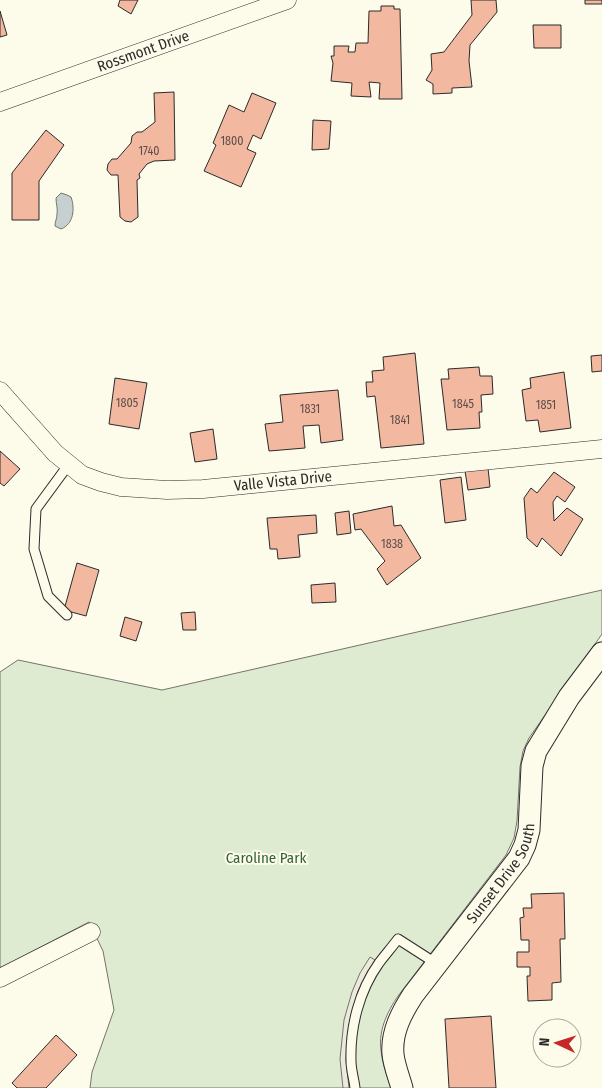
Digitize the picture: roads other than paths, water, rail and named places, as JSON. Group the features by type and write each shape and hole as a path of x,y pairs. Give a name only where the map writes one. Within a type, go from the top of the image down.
{"street":[{"name":"Rossmont Drive","path":"0,102 287,0"},
{"name":"Valle Vista Drive","path":"0,390 55,453 82,475 121,487 203,490 602,449"},
{"name":"Sunset Drive South","path":"402,1088 393,1053 399,1019 407,1004 519,858 529,830 532,766 536,751 570,697 602,653"},
{"path":"0,978 91,932"}],"lane":[{"path":"67,615 48,596 34,549 36,509 69,464"},
{"path":"355,1088 351,1063 352,1036 356,1014 364,989 378,965 398,939 438,964"}],"park label":[{"name":"Caroline Park","path":"266,858"}]}
